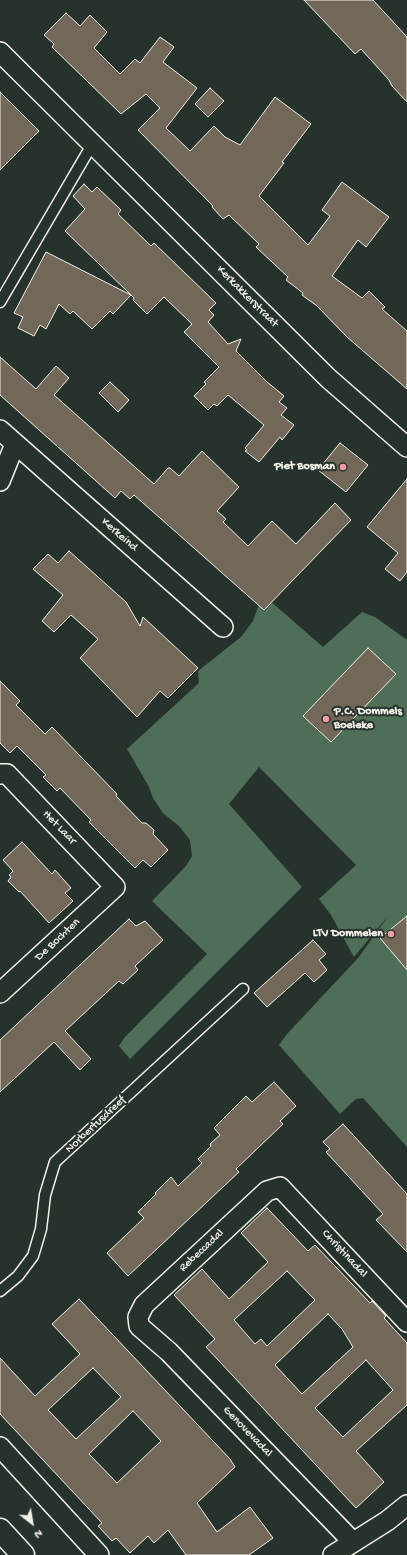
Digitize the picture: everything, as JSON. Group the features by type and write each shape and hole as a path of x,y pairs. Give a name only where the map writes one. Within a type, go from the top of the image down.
{"street":[{"name":"Kerkakkerstraat","path":"0,52 328,378 407,447"},
{"name":"Kerkeind","path":"0,430 222,627"},
{"path":"0,481 15,444"},
{"name":"Het Laar","path":"0,774 7,774 115,887"},
{"name":"De Bochten","path":"0,993 115,887"},
{"name":"Christinadal","path":"280,1187 407,1322"},
{"name":"Rebeccadal","path":"139,1326 138,1317 144,1305 267,1191 280,1187"},
{"name":"Genovevadal","path":"139,1326 169,1352 353,1542"},
{"path":"0,1447 99,1555"},
{"path":"333,1555 387,1521 407,1505"},
{"path":"0,1530 23,1555"}],"lane":[{"path":"0,302 93,143"},
{"name":"Norbertusdreef","path":"0,1291 18,1276 33,1256 41,1229 45,1194 55,1162 243,989"}],"green space":[{"path":"269,600 323,647 362,612 375,617 407,640 407,1147 363,1098 356,1099 340,1114 279,1045 287,1034 359,957 388,916 354,957 331,915 319,899 356,865 259,767 229,804 302,887 130,1059 119,1046 125,1037 207,954 152,901 186,866 192,856 190,840 179,826 163,813 153,798 149,787 127,749 199,683 198,671 241,637 253,621 258,607"}],"building":[{"path":"304,0 373,0 407,37 407,102 361,49 355,54"},
{"path":"66,13 80,26 90,15 107,32 94,48 120,74 135,59 140,63 160,37 174,47 163,62 197,88 166,128 190,151 214,126 225,137 240,145 275,97 311,124 282,162 284,163 259,196 308,245 330,216 322,210 342,182 389,217 366,247 358,240 332,276 362,298 369,291 385,307 382,309 407,331 407,389 347,337 317,306 302,295 303,293 286,280 288,277 256,247 259,244 229,215 223,219 212,207 213,206 138,130 160,108 146,94 121,114 52,47 54,44 44,35"},
{"path":"210,88 224,101 208,117 195,104"},
{"path":"0,92 39,131 0,170"},
{"path":"84,184 92,192 97,187 121,210 118,214 151,246 154,243 216,303 209,310 214,315 208,322 228,344 241,339 236,351 266,381 284,396 279,402 287,408 281,415 294,425 282,440 280,437 259,462 245,451 247,450 245,448 264,425 228,395 217,406 214,404 208,410 194,396 206,384 204,382 219,367 184,332 192,324 164,297 147,314 133,300 134,298 65,231 85,209 73,196"},
{"path":"46,252 131,295 113,314 110,311 92,329 73,311 70,314 59,304 46,329 40,325 34,336 18,328 23,317 14,313"},
{"path":"0,357 36,389 56,366 69,378 54,395 154,484 168,468 179,476 202,451 239,487 217,511 226,519 223,522 248,546 272,521 296,544 335,503 351,520 264,610 134,495 130,499 121,491 115,498 0,395"},
{"path":"110,382 129,400 118,412 99,393"},
{"name":"Piet Bosman","path":"340,443 368,465 346,492 318,470"},
{"path":"407,479 407,572 400,581 385,569 398,553 367,527"},
{"path":"69,551 126,602 140,626 143,617 198,668 168,698 160,691 137,717 80,658 98,639 71,615 54,632 42,621 63,595 33,569 48,554 58,563"},
{"path":"368,648 396,674 331,742 303,716"},
{"path":"0,681 20,701 16,705 45,734 52,727 117,794 116,796 142,823 146,823 154,830 153,834 168,850 151,867 143,860 135,868 89,822 91,820 60,788 57,791 43,777 46,775 17,746 10,753 0,743"},
{"path":"22,842 52,874 55,870 71,888 65,893 73,901 49,923 20,891 19,892 8,881 11,877 9,875 13,871 3,860"},
{"path":"407,916 407,970 380,938"},
{"path":"129,919 136,926 145,921 163,940 135,966 138,970 123,984 119,981 65,1031 91,1059 80,1070 54,1042 0,1092 0,1040"},
{"path":"313,940 326,954 319,960 327,970 314,982 305,973 267,1007 254,993"},
{"path":"274,1082 296,1106 280,1121 283,1124 236,1169 239,1172 128,1276 107,1253 144,1218 138,1212 171,1177 178,1186 202,1163 198,1159 211,1146 210,1144 220,1135 214,1128 246,1096 252,1102"},
{"path":"343,1124 407,1194 407,1252 376,1220 383,1214 326,1152 330,1149 323,1142"},
{"path":"267,1208 308,1251 315,1245 370,1303 372,1301 386,1316 384,1318 407,1343 407,1405 356,1451 384,1482 356,1508 206,1347 215,1339 174,1295 202,1269 229,1299 268,1262 241,1233","holes":["287,1271 315,1300 267,1346 261,1339 255,1344 234,1320","328,1314 342,1329 353,1347 302,1394 275,1365","366,1360 393,1390 343,1437 315,1408"]},
{"path":"79,1299 230,1459 235,1467 197,1503 217,1532 250,1507 273,1538 249,1555 186,1555 168,1530 154,1543 148,1536 130,1553 116,1538 112,1541 98,1526 102,1523 0,1414 0,1358 35,1396 80,1354 52,1324","holes":["93,1368 121,1397 76,1439 48,1410","133,1411 161,1441 117,1483 89,1454"]}],"place":[{"name":"Piet Bosman","path":"343,467"},
{"name":"P.C. Dommels Boeleke","path":"326,719"},
{"name":"LTV Dommelen","path":"391,934"}]}
